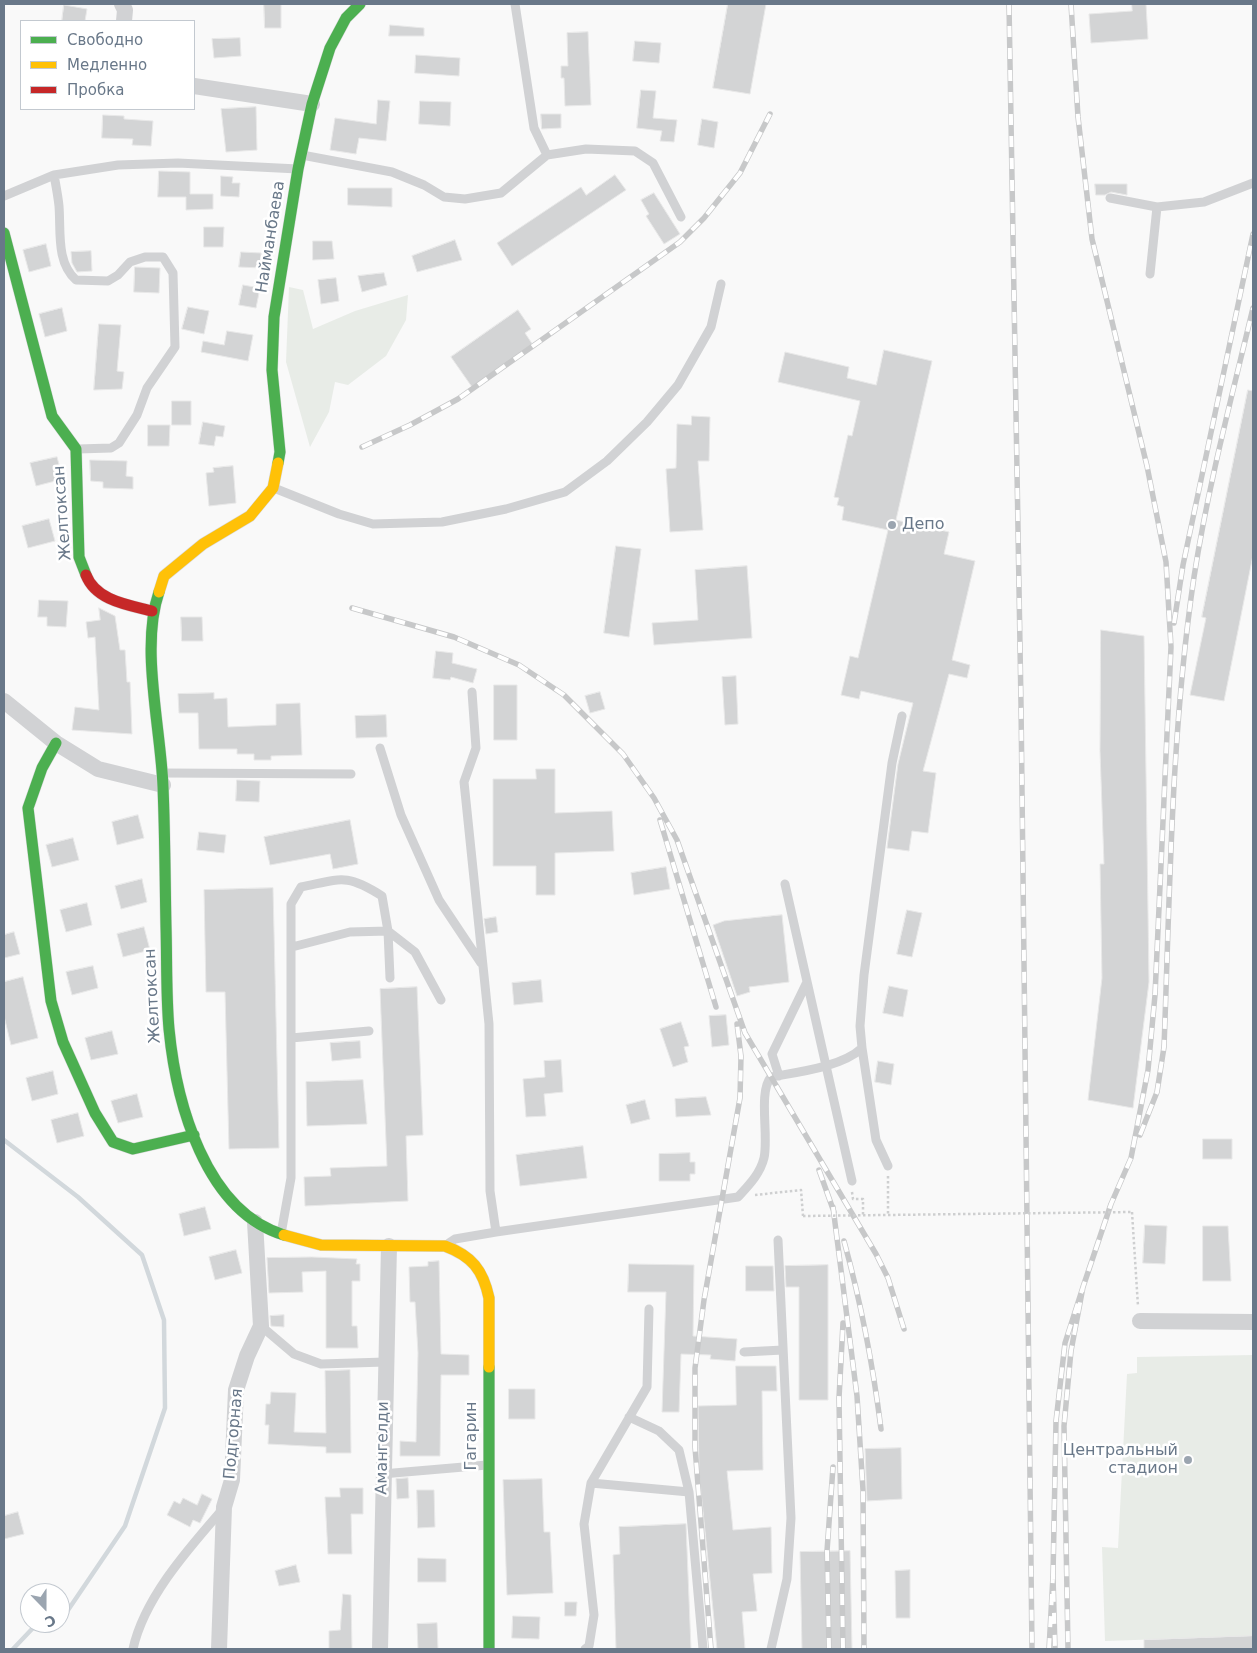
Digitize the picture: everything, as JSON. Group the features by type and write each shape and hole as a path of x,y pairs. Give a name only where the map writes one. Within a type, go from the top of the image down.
{"main road":[{"name":"Найманбаева","path":"274,488 280,452 272,370 274,317 298,169 312,104 330,48 346,18 360,4"},
{"name":"Желтоксан","path":"4,233 52,416 76,449 79,557 90,586 114,601 152,611"},
{"name":"Желтоксан","path":"274,488 250,516 203,544 164,576 152,611 152,660 163,779 169,1029 179,1086 194,1135 208,1169 226,1196 255,1222 281,1234 321,1245 444,1246"},
{"path":"56,743 42,768 28,808 50,1001 62,1042 95,1113 113,1142 133,1148 194,1135"},
{"name":"Гагарин","path":"444,1246 461,1251 473,1259 482,1271 489,1298 489,1649"}],"street":[{"path":"122,4 124,20"},
{"path":"195,86 312,104"},
{"path":"4,701 56,743 98,770 163,779"},
{"name":"Подгорная","path":"219,1649 224,1508 232,1480 236,1390 247,1356 261,1326 255,1222"},
{"name":"Амангелди","path":"380,1649 382,1474 389,1246"},
{"path":"1140,1321 1253,1322"}],"lane":[{"path":"515,4 534,128 547,155"},
{"path":"301,155 392,172 424,184 444,197 465,199 501,193 547,155 586,149 636,151 653,163 681,217"},
{"path":"4,196 54,176 118,164 178,163 298,169"},
{"path":"54,176 59,206 61,250 68,273 76,280 108,281 118,275 130,262 145,257 164,257 173,273 175,347 148,388 137,414 119,443 111,448 76,449"},
{"path":"1110,198 1156,207 1204,202 1253,183"},
{"path":"1150,274 1156,207"},
{"path":"274,488 339,514 373,524 442,522 506,509 565,492 607,461 647,422 678,385 711,327 721,284"},
{"path":"472,692 476,748 464,782 489,1024 490,1191 496,1232"},
{"path":"888,1166 876,1140 860,1026 865,966 891,772 902,716"},
{"path":"380,748 401,815 440,900 482,965"},
{"path":"163,779 351,774"},
{"path":"281,1234 291,1178 291,904 301,887 344,878 360,882 382,896 388,931 390,978"},
{"path":"785,884 852,1181"},
{"path":"292,947 350,932 388,931 415,952 441,1000"},
{"path":"779,1076 772,1054 807,982"},
{"path":"292,1038 369,1031"},
{"path":"444,1246 455,1239 496,1232 722,1201 738,1197 758,1174 764,1157 767,1123 764,1096 767,1082 771,1077 825,1066 857,1053 862,1048"},
{"path":"771,1649 787,1579 791,1518 778,1240"},
{"path":"585,1649 589,1646 594,1615 584,1524 591,1483 647,1386 649,1309"},
{"path":"261,1326 294,1354 321,1364 385,1362"},
{"path":"744,1352 783,1350"},
{"path":"629,1417 659,1431 679,1450 689,1492 703,1649"},
{"path":"382,1474 488,1465"},
{"path":"591,1483 689,1492"},
{"path":"134,1649 136,1635 157,1595 189,1548 224,1508"}],"path":[{"path":"888,1166 888,1215"},
{"path":"852,1181 852,1199 863,1199 863,1215"},
{"path":"738,1197 801,1190 803,1216 1132,1212 1140,1321"}],"shaded area":[{"path":"289,287 303,290 313,329 355,311 408,295 406,320 386,356 348,385 335,382 329,412 310,447 286,362"},
{"name":"Центральный стадион","path":"1253,1355 1253,1636 1105,1641 1102,1547 1118,1548 1127,1374 1137,1373 1137,1357"}],"building":[{"path":"264,4 281,4 281,28 265,28"},
{"path":"728,4 766,4 750,94 713,88"},
{"path":"1132,4 1146,4 1148,39 1091,43 1089,14 1132,11"},
{"path":"64,5 87,9 85,20 62,20"},
{"path":"390,25 424,28 424,36 389,36"},
{"path":"588,32 591,105 565,106 564,78 561,78 561,66 568,66 567,33"},
{"path":"240,38 241,56 214,58 212,39"},
{"path":"635,41 661,43 659,63 633,61"},
{"path":"416,55 460,58 459,76 415,73"},
{"path":"641,90 656,91 653,118 677,120 674,142 660,141 662,131 637,128"},
{"path":"378,100 390,101 386,141 359,138 356,154 330,150 335,118 376,124"},
{"path":"420,101 451,102 450,126 419,124"},
{"path":"256,107 257,150 226,152 221,109"},
{"path":"541,114 561,114 561,128 542,129"},
{"path":"103,115 124,116 124,119 153,121 151,146 132,145 133,139 102,138"},
{"path":"702,119 718,122 714,148 698,145"},
{"path":"159,171 190,172 190,194 213,194 213,209 186,210 186,197 158,197"},
{"path":"615,175 626,190 512,266 497,243 581,187 586,195"},
{"path":"221,176 233,177 232,183 240,183 239,197 221,196"},
{"path":"1095,184 1127,184 1127,195 1111,192 1105,195 1096,195"},
{"path":"348,188 392,188 392,207 348,205"},
{"path":"654,193 680,234 664,244 646,216 649,214 641,200"},
{"path":"204,227 224,227 223,247 204,247"},
{"path":"455,240 462,260 417,272 412,256"},
{"path":"313,241 332,241 334,259 313,260"},
{"path":"46,244 51,266 29,272 23,250"},
{"path":"91,251 92,271 77,272 72,263 71,252"},
{"path":"241,252 261,253 261,268 239,267"},
{"path":"135,267 160,268 159,293 134,292"},
{"path":"384,273 387,285 362,292 358,276"},
{"path":"336,278 339,301 321,304 318,280"},
{"path":"243,285 260,288 256,308 239,305"},
{"path":"188,307 209,311 204,334 182,329"},
{"path":"62,308 67,331 45,337 39,314"},
{"path":"518,310 531,329 525,333 533,345 472,387 451,357"},
{"path":"99,324 121,325 117,371 124,372 122,389 94,390"},
{"path":"227,331 253,335 248,361 201,352 203,341 224,345"},
{"name":"Депо","path":"884,350 932,361 896,520 949,532 944,554 975,561 952,660 970,665 967,678 949,674 923,771 936,773 928,833 912,831 909,851 887,848 898,764 913,703 861,691 859,699 841,695 850,656 858,658 888,530 842,520 844,507 837,505 839,498 834,497 848,435 852,436 860,401 778,382 785,352 849,367 847,378 876,385"},
{"path":"1248,390 1253,391 1253,555 1224,701 1190,695 1206,618 1202,617"},
{"path":"172,401 191,401 191,425 172,425"},
{"path":"692,416 710,417 709,461 698,461 703,530 670,532 666,469 676,468 677,424 691,425"},
{"path":"203,422 225,426 223,437 216,436 214,446 199,444"},
{"path":"148,425 170,425 169,446 148,446"},
{"path":"57,457 63,479 36,486 30,463"},
{"path":"90,460 127,461 126,476 133,477 133,489 103,488 103,482 91,481"},
{"path":"233,466 236,503 209,506 206,473 214,472 213,468"},
{"path":"49,519 55,541 28,548 22,526"},
{"path":"616,546 641,549 629,637 604,633"},
{"path":"747,566 752,638 654,645 652,623 698,620 695,570"},
{"path":"39,600 68,601 66,627 47,626 47,617 38,617"},
{"path":"99,608 115,616 120,650 125,650 127,682 130,682 132,734 72,730 75,707 99,710 95,637 88,638 86,622 100,620"},
{"path":"181,617 202,617 203,641 182,641"},
{"path":"1101,630 1144,636 1149,982 1133,1108 1088,1100 1102,978 1100,864 1104,864 1100,751"},
{"path":"436,651 453,653 452,663 477,669 473,683 451,677 450,680 433,678"},
{"path":"736,676 738,724 725,725 722,677"},
{"path":"494,685 517,685 517,740 494,740"},
{"path":"600,692 605,709 590,713 585,696"},
{"path":"214,693 214,699 227,698 228,727 276,725 276,704 300,703 302,755 271,756 271,760 254,760 254,754 237,754 237,749 199,749 198,713 179,713 178,694"},
{"path":"386,715 387,737 356,738 355,716"},
{"path":"536,769 555,769 555,813 612,811 614,851 555,853 555,895 536,895 536,866 493,866 493,779 536,779"},
{"path":"237,780 260,781 259,802 236,801"},
{"path":"138,815 144,838 117,845 112,822"},
{"path":"350,820 358,864 333,869 330,854 270,865 264,837"},
{"path":"199,832 226,835 224,853 197,850"},
{"path":"73,838 79,860 52,867 46,845"},
{"path":"666,867 670,889 634,895 631,873"},
{"path":"142,879 147,902 121,909 115,886"},
{"path":"273,888 279,1148 229,1149 225,992 206,992 204,890"},
{"path":"87,903 92,925 66,932 60,910"},
{"path":"907,910 922,913 912,957 897,954"},
{"path":"782,915 789,982 749,987 750,992 737,996 713,925 724,921"},
{"path":"496,917 498,932 486,934 484,919"},
{"path":"144,927 150,950 123,957 117,934"},
{"path":"14,932 20,954 4,958 4,935"},
{"path":"93,966 98,988 72,995 66,972"},
{"path":"23,977 38,1038 11,1045 4,1016 4,982"},
{"path":"541,980 543,1002 514,1005 512,983"},
{"path":"889,986 908,990 903,1017 883,1013"},
{"path":"417,987 423,1135 406,1136 408,1201 305,1206 304,1177 331,1176 330,1168 387,1166 380,989"},
{"path":"726,1015 729,1045 712,1047 709,1016"},
{"path":"681,1022 689,1046 684,1047 688,1062 673,1067 660,1029"},
{"path":"112,1031 118,1054 91,1060 85,1038"},
{"path":"360,1041 361,1058 332,1061 330,1043"},
{"path":"561,1060 563,1092 544,1094 546,1116 526,1117 523,1079 545,1077 544,1061"},
{"path":"878,1061 894,1064 891,1085 875,1082"},
{"path":"53,1071 58,1094 32,1101 26,1078"},
{"path":"363,1080 367,1124 307,1126 306,1082"},
{"path":"137,1094 143,1117 118,1123 111,1101"},
{"path":"706,1097 711,1115 676,1117 675,1099"},
{"path":"645,1100 650,1119 631,1124 626,1105"},
{"path":"78,1113 84,1136 57,1143 51,1120"},
{"path":"1203,1139 1232,1139 1232,1159 1203,1159"},
{"path":"583,1146 587,1178 520,1186 516,1155"},
{"path":"690,1153 690,1162 695,1162 695,1174 690,1174 690,1181 659,1181 659,1154"},
{"path":"205,1207 211,1229 184,1236 179,1214"},
{"path":"1145,1225 1167,1226 1165,1264 1143,1263"},
{"path":"1203,1226 1228,1226 1231,1281 1203,1281"},
{"path":"236,1250 242,1273 215,1280 209,1257"},
{"path":"267,1258 357,1259 356,1264 360,1264 360,1281 352,1281 352,1326 357,1326 358,1348 326,1348 326,1271 302,1272 303,1292 269,1293"},
{"path":"439,1261 441,1354 469,1355 469,1375 441,1375 440,1456 400,1456 400,1441 416,1442 418,1353 415,1302 410,1302 409,1267 428,1266 428,1262"},
{"path":"629,1264 694,1265 693,1336 737,1339 735,1361 710,1359 711,1355 681,1354 679,1412 662,1412 666,1292 628,1292"},
{"path":"828,1265 828,1400 799,1400 799,1287 786,1287 785,1266"},
{"path":"746,1266 773,1266 774,1291 746,1291"},
{"path":"284,1315 284,1327 271,1326 270,1316"},
{"path":"736,1366 776,1366 777,1391 762,1391 763,1470 727,1471 733,1530 771,1527 772,1573 753,1574 757,1611 742,1612 745,1649 717,1649 699,1472 698,1406 736,1405"},
{"path":"350,1370 351,1453 326,1453 326,1447 268,1444 269,1425 265,1425 266,1404 270,1404 271,1392 296,1393 294,1432 326,1433 325,1371"},
{"path":"509,1389 535,1389 535,1419 509,1419"},
{"path":"901,1448 902,1499 867,1501 865,1449"},
{"path":"408,1478 409,1498 397,1499 396,1479"},
{"path":"542,1479 544,1532 550,1532 553,1593 507,1595 503,1480"},
{"path":"340,1488 363,1488 363,1514 351,1514 352,1554 328,1554 325,1497 340,1497"},
{"path":"417,1490 434,1490 435,1527 418,1528"},
{"path":"202,1494 212,1499 200,1523 193,1520 190,1527 167,1515 174,1501 180,1504 183,1498 197,1505"},
{"path":"18,1512 24,1534 4,1539 4,1516"},
{"path":"686,1524 691,1649 616,1649 613,1555 620,1554 619,1527"},
{"path":"850,1551 852,1649 802,1649 800,1552"},
{"path":"418,1558 446,1559 446,1582 418,1582"},
{"path":"296,1565 300,1582 279,1586 275,1571"},
{"path":"910,1570 910,1618 896,1618 895,1571"},
{"path":"343,1594 351,1595 352,1649 329,1649 329,1631 340,1630"},
{"path":"565,1602 577,1602 576,1616 565,1616"},
{"path":"513,1616 540,1617 539,1639 512,1638"},
{"path":"437,1623 438,1649 418,1649 417,1624"},
{"path":"1253,1636 1253,1649 1144,1649 1144,1640"}],"waterway":[{"path":"4,1140 78,1197 142,1255 164,1320 165,1408 125,1526 70,1607"},
{"path":"13,1649 28,1633"}],"railway":[{"path":"1009,4 1021,704 1032,1649"},
{"path":"1071,4 1078,117 1092,239 1147,466 1166,562 1171,647 1155,995 1148,1070 1131,1158 1111,1204 1083,1287"},
{"path":"362,447 410,425 458,399 680,242 704,218 740,173 770,114"},
{"path":"1174,623 1183,565 1253,234"},
{"path":"1140,1135 1157,1092 1164,1047 1176,753 1186,635 1194,577 1213,475 1253,308"},
{"path":"352,608 454,637 519,665 564,695 623,754 654,798 677,840 745,1033 876,1254 888,1278 904,1329"},
{"path":"660,820 716,1007"},
{"path":"711,1649 695,1447 695,1368 704,1300 740,1098 741,1056 737,1024"},
{"path":"819,1170 834,1212"},
{"path":"833,1207 857,1396 863,1490 864,1649"},
{"path":"844,1241 866,1334 881,1429"},
{"path":"1053,1576 1056,1421 1065,1343 1083,1287 1071,1351 1064,1426 1068,1649"},
{"path":"843,1323 839,1398 843,1649"},
{"path":"829,1649 827,1551 833,1467"},
{"path":"1049,1649 1053,1576 1055,1649"}],"traffic: fast":[{"path":"278,463 280,452 272,370 274,317 298,169 312,104 330,48 346,18 360,4"},
{"path":"4,233 52,416 76,449 79,557 86,575"},
{"path":"159,592 151,638 151,663 163,787 167,1003 173,1058 179,1089 188,1120 200,1150 215,1179 234,1203 257,1222 284,1235"},
{"path":"56,743 42,768 28,808 51,1001 63,1042 95,1113 113,1142 133,1149 194,1135"},
{"path":"489,1367 489,1649"}],"traffic: slow":[{"path":"159,592 164,576 203,544 250,516 273,488 278,463"},
{"path":"284,1235 321,1245 445,1246 462,1254 480,1272 489,1298 489,1367"}],"traffic: jam":[{"path":"86,575 97,591 105,596 124,604 152,611"}],"place":[{"name":"Депо","path":"892,525"},
{"name":"Центральный стадион","path":"1188,1460"}]}
